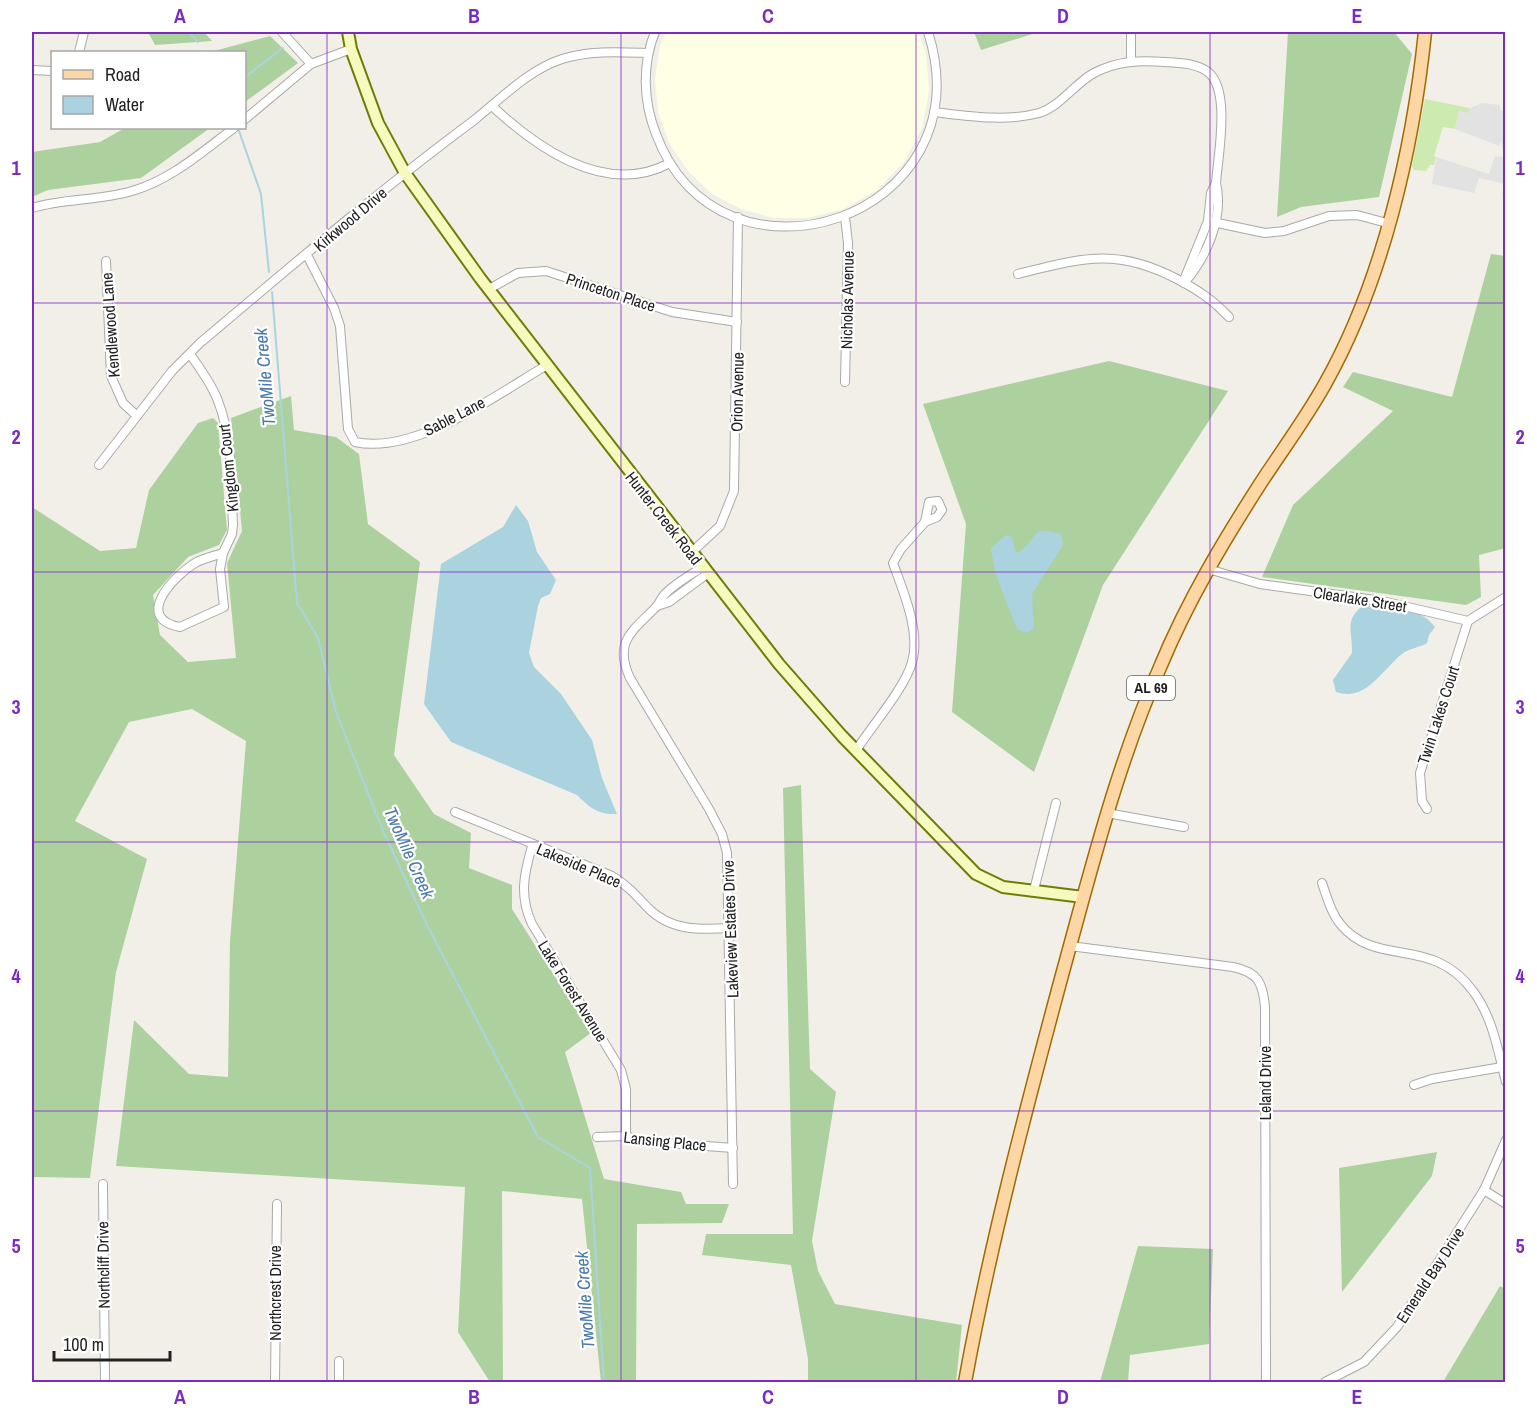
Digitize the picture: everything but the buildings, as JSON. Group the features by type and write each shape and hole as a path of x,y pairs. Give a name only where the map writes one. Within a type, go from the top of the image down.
{"main road":[{"name":"Hunter Creek Road","path":"348,32 351,49 378,123 405,173 489,289 705,571 791,679 934,834 976,874 1003,886 1083,897"},
{"name":"AL 69","path":"965,1383 1009,1182 1083,897 1122,765 1151,687 1208,568 1295,434 1337,361 1379,256 1402,175 1413,120 1425,32"}],"street":[{"path":"79,51 84,32"},
{"path":"282,32 311,64"},
{"path":"655,32 648,53 645,76 649,110 659,143 670,163 707,201 738,217 768,225 799,227 845,217 876,200 903,176 922,146 934,112 937,71 928,32"},
{"path":"1131,32 1131,61"},
{"path":"246,118 311,64 351,49"},
{"name":"Kirkwood Drive","path":"99,465 190,354 405,173 529,76 562,58 600,52 648,53"},
{"path":"934,112 1002,117 1039,113 1056,104 1093,74 1115,63 1131,61 1189,64 1207,71 1219,87 1221,107 1216,183 1219,196 1212,223 1184,283"},
{"path":"32,70 51,71"},
{"path":"492,106 538,144 589,169 608,175 627,176 656,171 670,163"},
{"path":"32,208 133,191 159,181 233,129"},
{"path":"1212,223 1265,233 1284,231 1329,216 1357,215 1387,223"},
{"name":"Orion Avenue","path":"692,552 720,526 734,491 738,217"},
{"name":"Nicholas Avenue","path":"845,217 848,243 845,382"},
{"name":"Sable Lane","path":"307,255 334,308 340,326 348,429 355,442 377,444 441,426 547,365"},
{"path":"1018,274 1072,261 1110,257 1129,259 1155,268 1210,297 1229,317"},
{"name":"Kendlewood Lane","path":"106,261 111,376 123,403 137,417"},
{"name":"Princeton Place","path":"489,289 518,273 546,271 672,312 737,322"},
{"name":"Kingdom Court","path":"190,354 219,401 226,428 233,525 220,569 224,607 180,627 163,620 159,612 159,602 168,586 197,562 223,553"},
{"path":"857,748 912,664 914,645 912,626 893,563 901,549 925,522"},
{"name":"Clearlake Street","path":"1208,568 1260,584 1382,601 1468,621"},
{"name":"Lakeview Estates Drive","path":"705,571 669,602 657,606 642,618 630,633 624,651 624,661 630,678 722,834 729,872 733,1184"},
{"path":"1468,621 1506,597"},
{"name":"Twin Lakes Court","path":"1427,809 1422,801 1420,773 1468,621"},
{"path":"1034,890 1056,803"},
{"name":"Lakeside Place","path":"456,812 532,846 621,880 654,914 670,924 688,928 730,928"},
{"path":"1107,813 1184,827"},
{"name":"Lake Forest Avenue","path":"532,846 524,878 525,906 532,924 621,1070 626,1089 626,1136"},
{"path":"1322,883 1336,919 1356,939 1383,949 1430,957 1461,977 1474,992 1488,1017 1506,1082"},
{"name":"Leland Drive","path":"1070,946 1233,967 1252,972 1260,979 1265,1007 1266,1383"},
{"path":"1414,1085 1432,1079 1502,1067"},
{"name":"Lansing Place","path":"597,1137 626,1136 640,1141 733,1148"},
{"name":"Emerald Bay Drive","path":"1325,1383 1356,1368 1384,1342 1418,1297 1484,1190 1506,1140"},
{"name":"Northcliff Drive","path":"103,1184 105,1383"},
{"path":"1484,1190 1506,1204"},
{"name":"Northcrest Drive","path":"275,1383 278,1204"},
{"path":"339,1361 339,1383"}],"shaded area":[{"path":"666,32 918,32 926,53 929,91 922,128 904,162 877,190 844,209 807,218 774,218 741,209 712,194 688,171 669,143 658,112 655,79 660,46"},
{"path":"1482,103 1500,105 1500,110 1505,111 1505,156 1501,141 1499,146 1455,129 1459,111 1469,113 1470,108"},
{"path":"1495,156 1505,157 1505,184 1479,178 1474,193 1432,184 1436,157 1489,174"}],"green space":[{"path":"148,32 204,32 212,41 155,45"},
{"path":"974,32 1039,32 981,50"},
{"path":"1288,32 1394,32 1412,54 1379,197 1301,207 1277,217"},
{"path":"270,36 298,63 246,101 246,51 214,51"},
{"path":"1425,99 1470,108 1469,114 1459,111 1455,129 1443,127 1434,156 1436,157 1434,165 1430,165 1426,171 1414,170 1412,166"},
{"path":"123,129 209,129 141,178 48,190 32,197 32,152 100,142"},
{"path":"1491,254 1506,256 1506,548 1479,555 1481,597 1466,605 1262,577 1293,505 1393,411 1343,387 1353,372 1452,397"},
{"path":"1109,361 1228,391 1103,585 1034,772 952,712 966,524 923,404"},
{"path":"291,396 294,430 336,437 359,454 368,524 420,562 394,755 434,814 471,833 469,868 512,885 512,909 591,1033 565,1052 604,1179 681,1192 686,1204 729,1204 722,1223 637,1224 636,1382 601,1382 582,1199 502,1191 503,1382 490,1382 458,1332 465,1187 116,1166 134,1020 189,1074 228,1077 230,941 246,741 192,709 129,722 75,821 147,859 116,972 90,1178 32,1177 32,507 100,551 136,548 149,490 198,423 213,418 218,423 227,530 219,545 188,557 153,595 160,635 188,662 236,658 227,563 242,531 231,418"},
{"path":"801,785 810,1069 836,1092 812,1241 818,1271 835,1304 962,1325 956,1382 808,1382 808,1359 791,1265 702,1255 706,1234 793,1234 783,788"},
{"path":"1437,1152 1432,1176 1342,1292 1339,1168"},
{"path":"1138,1246 1213,1249 1209,1344 1130,1355 1128,1382 1100,1382"},
{"path":"1500,1286 1505,1289 1505,1382 1443,1382"}],"water":[{"path":"516,505 528,521 537,552 556,580 550,594 541,598 538,606 529,653 534,667 561,694 592,740 602,778 617,814 599,812 577,795 451,742 424,704 441,564 503,527"},
{"path":"1042,530 1061,534 1063,545 1032,594 1034,628 1026,633 1017,629 995,572 991,548 1006,535 1012,537 1016,553 1024,549"},
{"path":"1367,603 1413,611 1429,620 1435,627 1427,643 1402,654 1365,689 1347,694 1336,692 1333,680 1352,653 1350,626 1354,614"}],"waterway":[{"name":"TwoMile Creek","path":"188,32 198,42"},
{"path":"246,76 283,48"},
{"name":"TwoMile Creek","path":"238,129 261,194 269,272"},
{"name":"TwoMile Creek","path":"272,292 297,603 318,638 336,712 383,831 427,925 538,1137 590,1168 604,1382"}]}
